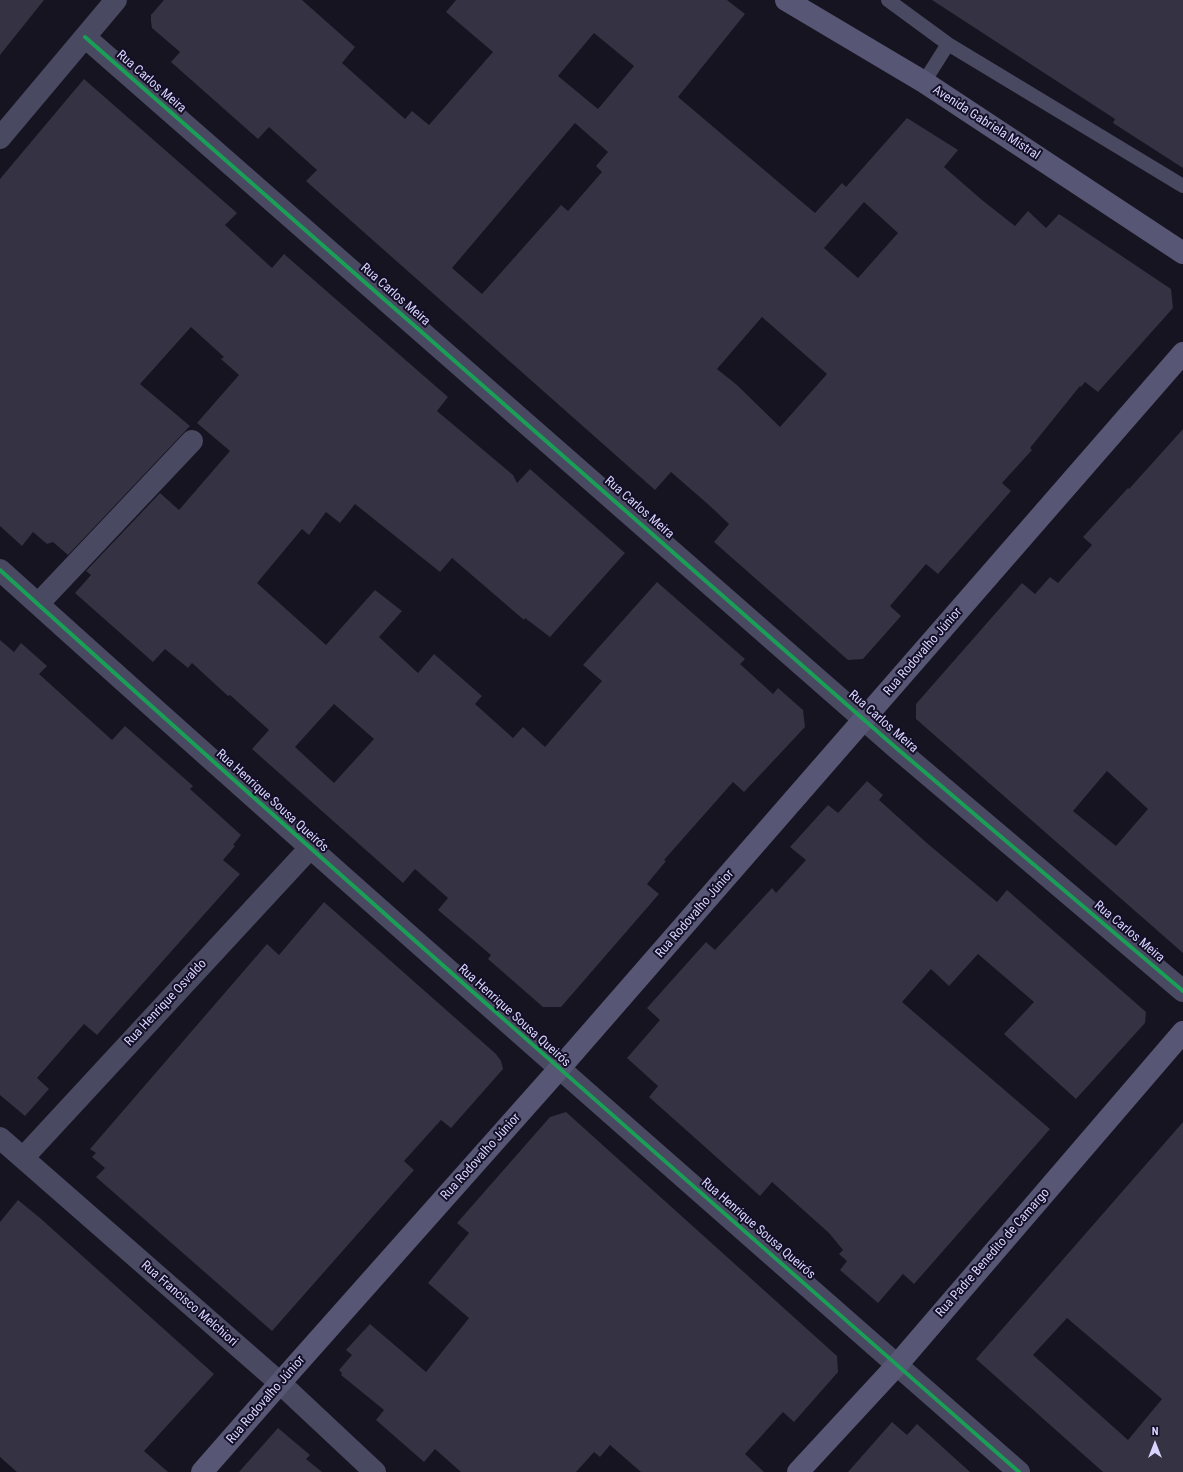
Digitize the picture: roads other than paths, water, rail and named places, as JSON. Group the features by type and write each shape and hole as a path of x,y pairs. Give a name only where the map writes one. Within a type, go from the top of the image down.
{"main road":[{"name":"Avenida Gabriela Mistral","path":"786,0 924,82 1183,253"},
{"name":"Rua Rodovalho Júnior","path":"202,1472 559,1069 1183,353"},
{"name":"Rua Padre Benedito de Camargo","path":"798,1472 897,1365 1183,1032"}],"street":[{"path":"0,138 116,0"},
{"name":"Rua Carlos Meira","path":"85,37 865,719 1183,992"},
{"path":"38,604 192,441"},
{"name":"Rua Henrique Sousa Queirós","path":"0,570 559,1069 1019,1472"},
{"name":"Rua Henrique Osvaldo","path":"23,1158 310,848"},
{"name":"Rua Francisco Melchiori","path":"0,1138 280,1383 375,1472"}],"lane":[{"path":"888,0 948,44 1183,186"},
{"path":"924,82 948,44"}]}
